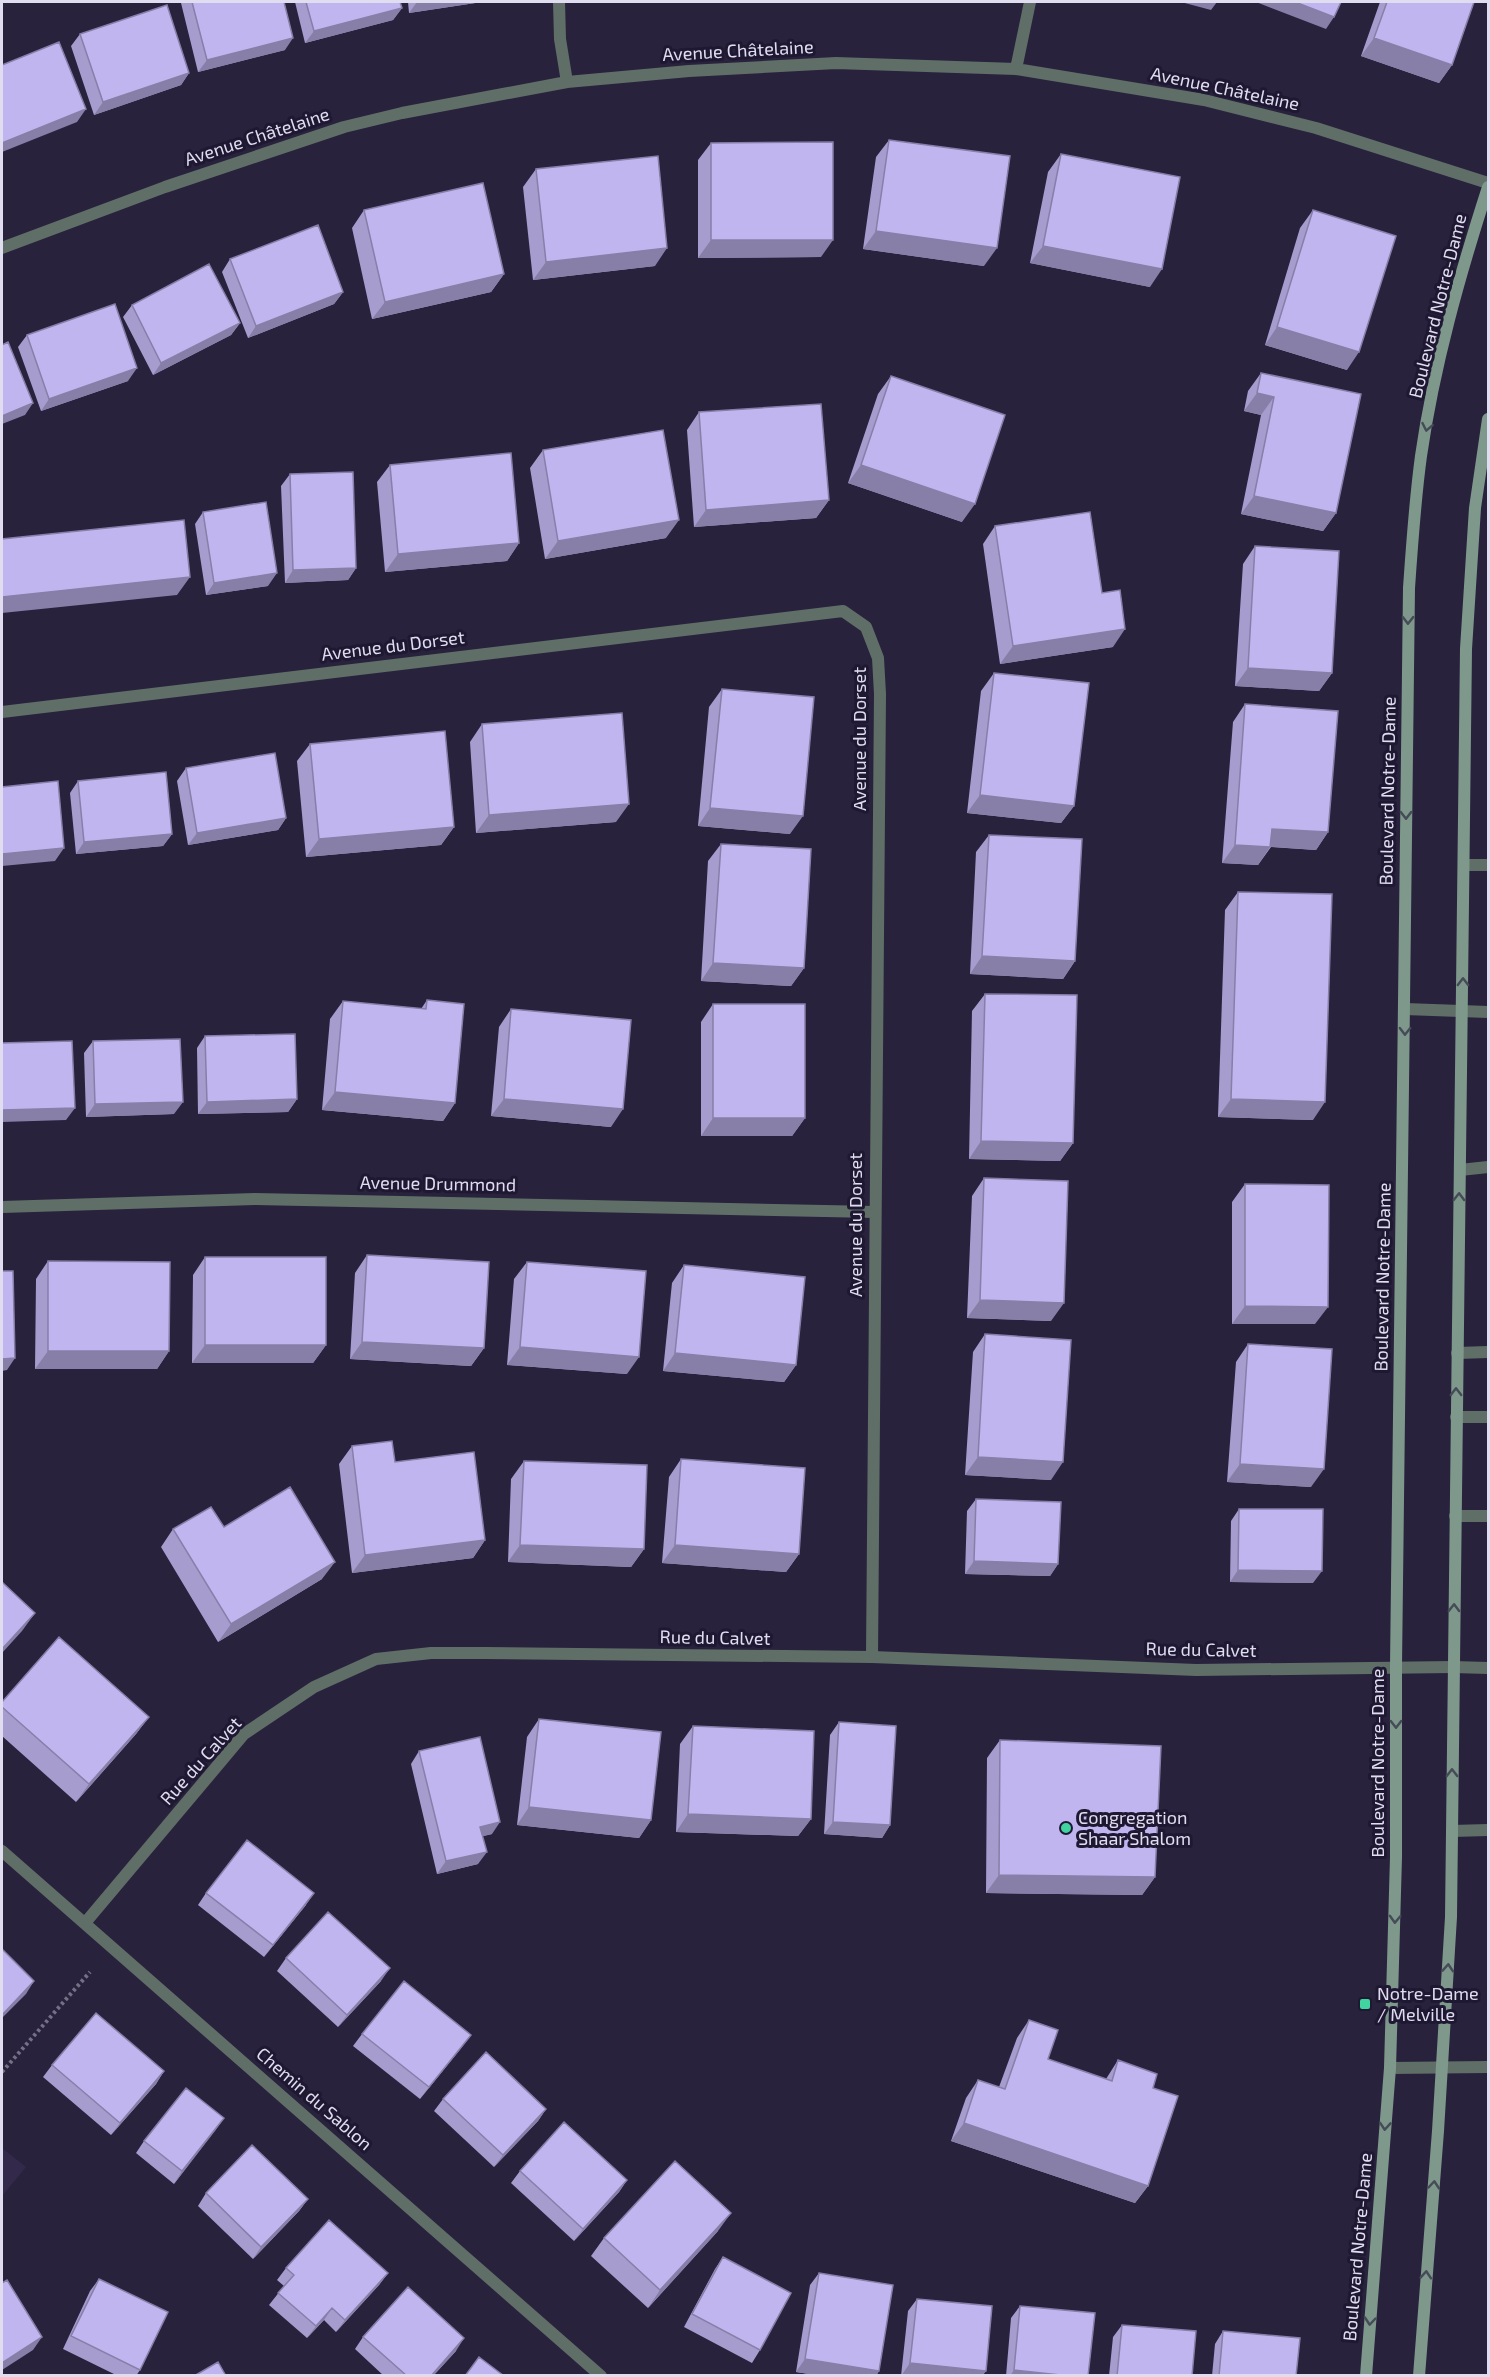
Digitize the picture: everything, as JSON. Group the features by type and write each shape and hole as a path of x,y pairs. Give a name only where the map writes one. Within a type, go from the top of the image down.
{"street":[{"path":"559,2 560,39 567,82"},
{"path":"1016,69 1030,2"},
{"name":"Avenue Châtelaine","path":"2,248 165,187 344,127 464,99 567,82 689,71 836,63 1016,69 1235,108 1316,128 1488,185"},
{"name":"Boulevard Notre-Dame","path":"1366,2376 1389,2068 1396,1857 1396,1666 1409,588 1421,454 1444,342 1488,185"},
{"path":"1419,2376 1451,1917 1456,1417 1470,577 1475,508 1488,418"},
{"name":"Avenue du Dorset","path":"2,712 843,611 866,627 878,657 880,694 872,1657"},
{"path":"1464,865 1488,865"},
{"path":"1405,1009 1488,1012"},
{"path":"1460,1170 1488,1167"},
{"name":"Avenue Drummond","path":"2,1207 255,1198 874,1212"},
{"path":"1457,1353 1488,1352"},
{"path":"1456,1417 1488,1417"},
{"path":"1455,1516 1488,1516"},
{"name":"Rue du Calvet","path":"86,1923 244,1734 314,1687 376,1659 431,1653 485,1653 872,1657 1196,1670 1396,1666 1488,1668"},
{"path":"1452,1831 1488,1830"},
{"name":"Chemin du Sablon","path":"2,1851 601,2376"},
{"path":"1389,2068 1488,2067"}],"path":[{"path":"2,2072 90,1972"}],"shaded area":[{"path":"2,2148 26,2167 2,2196"}],"building":[{"path":"192,2 284,2 293,38 207,60"},
{"path":"306,2 400,2 402,8 314,31"},
{"path":"1295,2 1341,2 1334,17"},
{"path":"1387,2 1474,2 1452,65 1374,38"},
{"path":"167,5 189,73 103,102 80,34"},
{"path":"59,42 86,109 2,143 2,65"},
{"path":"889,140 1010,156 997,248 876,231"},
{"path":"833,142 833,240 711,240 711,143"},
{"path":"1061,154 1180,177 1162,269 1043,246"},
{"path":"658,156 667,248 546,262 536,169"},
{"path":"483,183 504,274 385,302 364,210"},
{"path":"1313,210 1396,236 1359,352 1277,327"},
{"path":"318,225 343,292 256,326 230,259"},
{"path":"209,264 240,323 161,363 132,305"},
{"path":"115,304 137,368 49,399 27,335"},
{"path":"8,342 33,403 2,416 2,345"},
{"path":"1261,373 1361,394 1336,513 1254,496 1274,397 1257,393"},
{"path":"891,376 1005,415 975,504 861,465"},
{"path":"821,404 829,500 706,510 699,412"},
{"path":"663,430 679,520 558,541 543,450"},
{"path":"511,453 519,543 398,554 390,465"},
{"path":"353,472 356,568 293,570 290,474"},
{"path":"266,502 277,573 214,583 203,512"},
{"path":"1090,512 1102,593 1120,590 1125,629 1013,646 995,526"},
{"path":"184,520 190,577 2,597 2,539"},
{"path":"1255,546 1339,551 1332,673 1248,668"},
{"path":"994,673 1089,683 1074,806 980,795"},
{"path":"722,689 814,697 803,816 710,808"},
{"path":"1245,704 1338,711 1328,832 1272,829 1270,847 1235,845"},
{"path":"622,713 629,804 489,815 482,724"},
{"path":"445,731 454,827 319,839 310,744"},
{"path":"275,753 286,818 197,833 186,768"},
{"path":"166,772 172,834 84,842 78,781"},
{"path":"58,781 64,848 2,854 2,787"},
{"path":"989,835 1082,839 1075,961 982,956"},
{"path":"721,844 811,849 804,968 713,963"},
{"path":"1238,892 1332,894 1325,1102 1231,1099"},
{"path":"985,994 1077,995 1073,1143 981,1141"},
{"path":"427,1000 464,1004 455,1103 335,1092 343,1001 426,1009"},
{"path":"713,1004 805,1004 805,1118 713,1118"},
{"path":"511,1009 631,1020 623,1109 504,1099"},
{"path":"295,1034 297,1099 207,1102 205,1036"},
{"path":"180,1039 183,1102 95,1104 93,1041"},
{"path":"72,1041 75,1108 2,1110 2,1043"},
{"path":"984,1178 1068,1181 1064,1303 980,1300"},
{"path":"1245,1184 1329,1185 1328,1307 1245,1306"},
{"path":"367,1255 489,1262 484,1348 362,1342"},
{"path":"205,1257 326,1257 326,1345 205,1345"},
{"path":"48,1261 170,1262 169,1351 48,1351"},
{"path":"527,1262 646,1271 639,1357 520,1347"},
{"path":"684,1265 805,1277 796,1365 675,1353"},
{"path":"2,1271 13,1271 15,1358 2,1359"},
{"path":"985,1334 1071,1340 1063,1462 978,1457"},
{"path":"1248,1344 1332,1349 1324,1469 1240,1464"},
{"path":"392,1441 395,1462 474,1452 485,1540 365,1555 352,1446"},
{"path":"681,1459 805,1468 799,1554 675,1545"},
{"path":"524,1461 647,1465 644,1549 520,1545"},
{"path":"290,1487 335,1562 231,1624 173,1529 211,1507 224,1527"},
{"path":"976,1499 1061,1502 1058,1564 974,1561"},
{"path":"1239,1509 1323,1509 1322,1571 1238,1570"},
{"path":"2,1582 35,1613 2,1649"},
{"path":"59,1637 149,1717 89,1784 2,1707 2,1702"},
{"path":"539,1719 661,1732 651,1820 529,1807"},
{"path":"839,1722 896,1726 890,1825 833,1822"},
{"path":"693,1726 814,1731 811,1819 688,1814"},
{"path":"480,1737 500,1822 480,1827 487,1852 446,1861 419,1751"},
{"name":"Congregation Shaar Shalom","path":"1000,1740 1161,1746 1155,1877 999,1875"},
{"path":"247,1840 314,1893 273,1945 206,1893"},
{"path":"328,1912 390,1968 347,2015 286,1958"},
{"path":"2,1949 34,1981 2,2015"},
{"path":"404,1981 471,2035 429,2087 362,2034"},
{"path":"96,2013 164,2071 120,2123 52,2065"},
{"path":"1029,2020 1058,2030 1048,2059 1112,2081 1118,2060 1157,2074 1153,2088 1178,2096 1148,2186 964,2123 978,2080 1005,2089"},
{"path":"486,2052 546,2109 503,2155 443,2099"},
{"path":"186,2088 224,2118 182,2171 144,2141"},
{"path":"564,2122 627,2180 583,2229 520,2171"},
{"path":"252,2145 308,2199 261,2247 206,2193"},
{"path":"675,2161 731,2213 660,2290 604,2238"},
{"path":"329,2220 388,2273 345,2320 332,2308 316,2326 278,2293 294,2275 286,2268"},
{"path":"723,2257 791,2293 760,2350 692,2314"},
{"path":"819,2273 893,2285 879,2371 805,2359"},
{"path":"99,2279 168,2312 140,2370 71,2336"},
{"path":"7,2280 42,2337 2,2363 2,2283"},
{"path":"408,2287 464,2338 431,2376 407,2376 363,2337"},
{"path":"917,2299 992,2306 986,2371 910,2363"},
{"path":"1020,2306 1095,2313 1088,2376 1014,2370"},
{"path":"1122,2325 1196,2331 1192,2376 1117,2376"},
{"path":"1223,2331 1300,2338 1296,2376 1219,2376"},
{"path":"479,2357 504,2376 465,2376"},
{"path":"218,2362 226,2376 194,2376"}],"place":[{"name":"Congregation Shaar Shalom","path":"1066,1828"},
{"name":"Notre-Dame / Melville","path":"1365,2004"}]}
